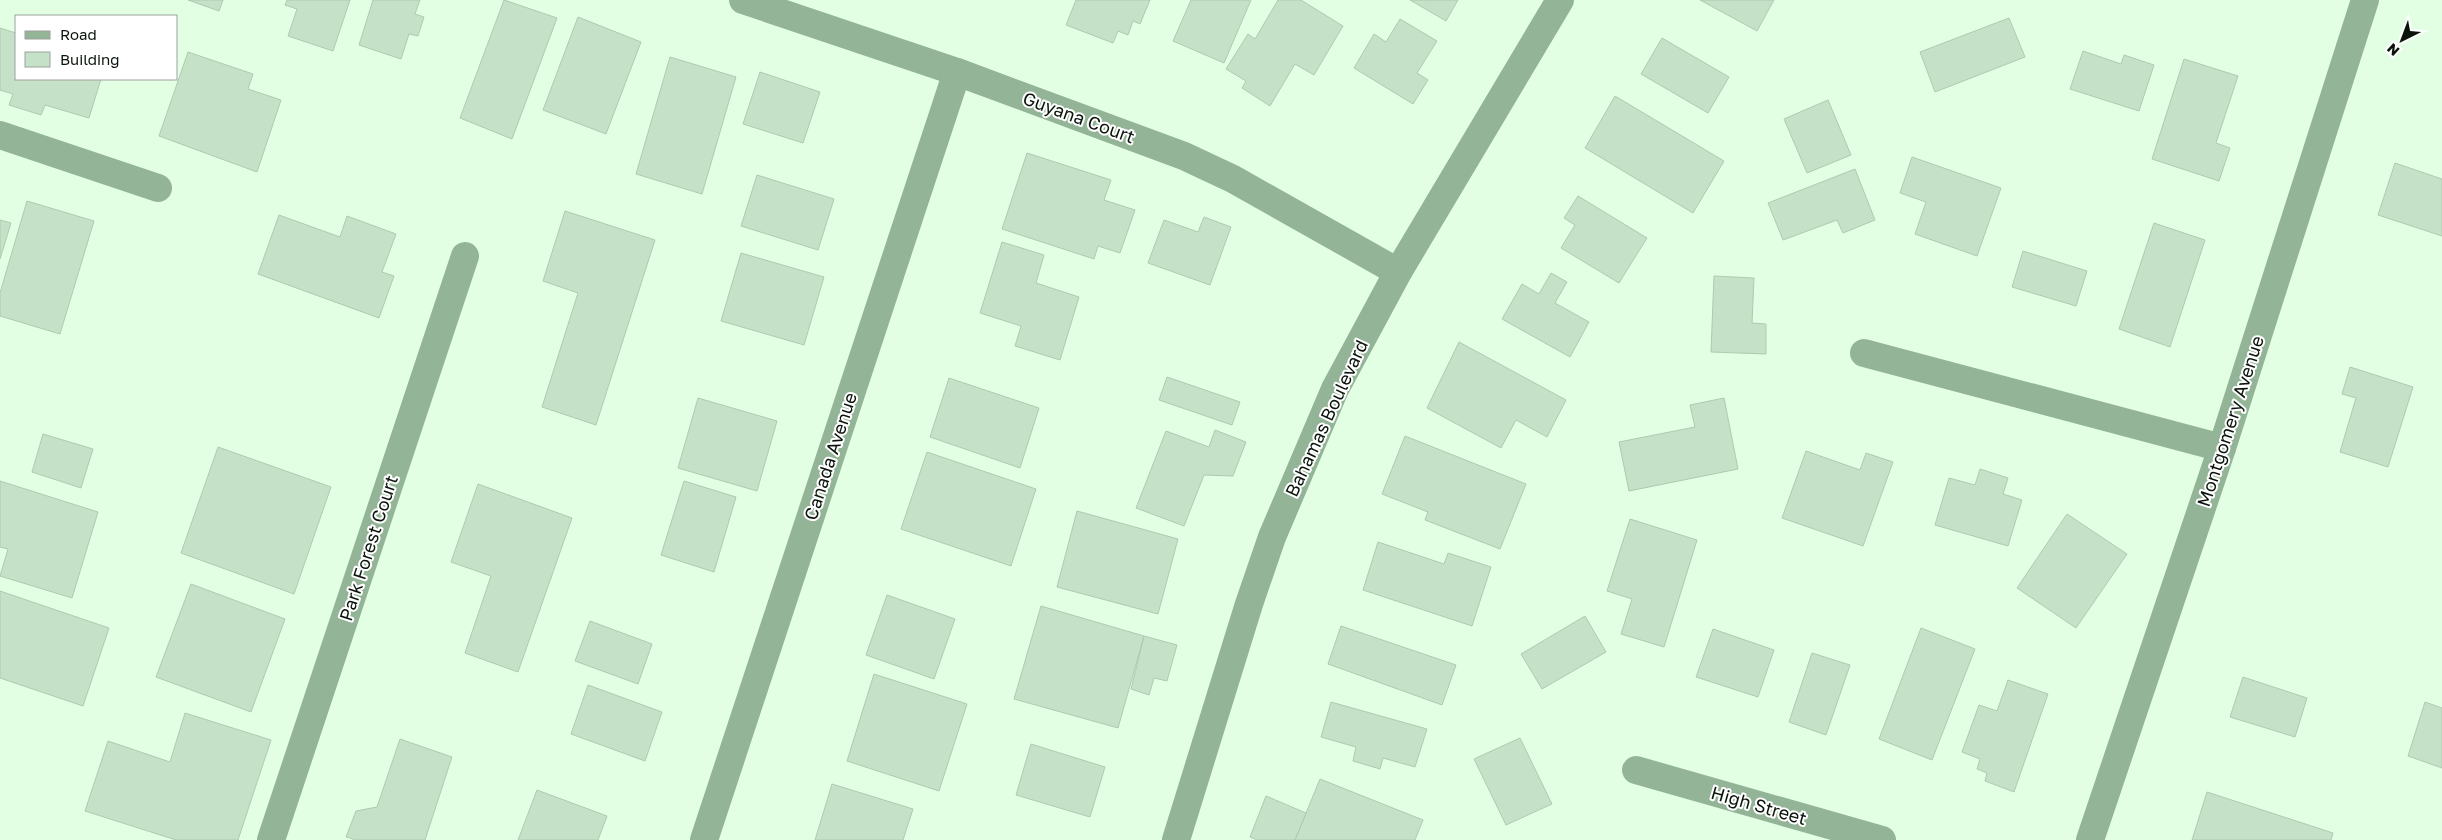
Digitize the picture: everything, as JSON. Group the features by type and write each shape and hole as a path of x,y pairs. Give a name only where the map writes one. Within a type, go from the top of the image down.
{"street":[{"name":"Guyana Court","path":"743,0 957,72 1184,156 1248,187 1398,272"},
{"name":"Bahamas Boulevard","path":"1176,840 1249,604 1272,537 1335,390 1398,272 1560,0"},
{"name":"Montgomery Avenue","path":"2090,840 2222,448 2365,0"},
{"name":"Canada Avenue","path":"704,840 957,72"},
{"path":"0,135 158,188"},
{"name":"Park Forest Court","path":"271,840 465,256"},
{"path":"1864,353 2222,448"},
{"name":"High Street","path":"1636,770 1882,840"}],"building":[{"path":"188,0 223,0 219,11"},
{"path":"287,0 350,0 333,51 288,36 297,9 285,5"},
{"path":"373,0 420,0 415,14 424,17 418,36 409,34 401,59 359,45"},
{"path":"504,0 557,18 512,139 460,118"},
{"path":"1076,0 1150,0 1140,24 1133,21 1128,35 1118,31 1113,43 1066,25"},
{"path":"1191,0 1251,0 1224,63 1173,41"},
{"path":"1278,0 1301,0 1343,26 1314,75 1295,64 1270,106 1242,88 1246,81 1226,69 1248,34 1255,39"},
{"path":"1410,0 1458,0 1446,21"},
{"path":"1700,0 1774,0 1757,31"},
{"path":"578,17 641,42 606,134 543,110"},
{"path":"2009,18 2025,57 1935,92 1920,52"},
{"path":"1400,19 1437,41 1417,73 1428,80 1413,104 1354,68 1374,34 1386,42"},
{"path":"0,28 15,33 15,80 101,80 89,118 45,105 41,115 9,105 13,94 0,90"},
{"path":"1662,38 1729,77 1708,113 1641,74"},
{"path":"2083,51 2121,64 2124,55 2154,65 2139,111 2070,89"},
{"path":"188,52 253,74 248,89 281,100 257,172 159,136"},
{"path":"670,57 736,77 702,194 636,174"},
{"path":"2184,59 2238,76 2216,143 2230,148 2219,181 2152,159"},
{"path":"760,72 820,92 803,143 743,124"},
{"path":"1615,96 1724,161 1693,213 1585,148"},
{"path":"1828,100 1851,155 1807,173 1784,119"},
{"path":"1027,153 1111,180 1104,200 1135,210 1120,253 1098,246 1094,259 1002,229"},
{"path":"1912,157 2001,188 1977,256 1915,234 1926,202 1900,193"},
{"path":"2395,163 2442,179 2442,236 2378,215"},
{"path":"1855,169 1875,220 1843,233 1837,220 1783,240 1768,203"},
{"path":"757,175 834,199 818,250 741,226"},
{"path":"1578,196 1647,238 1619,283 1561,248 1575,225 1564,218"},
{"path":"27,201 94,221 60,334 0,316 0,293"},
{"path":"565,211 655,240 596,425 542,407 578,293 543,281"},
{"path":"279,215 340,237 347,216 396,234 382,272 394,276 379,318 258,274"},
{"path":"1204,217 1231,227 1210,285 1148,263 1164,220 1198,232"},
{"path":"0,220 11,223 0,259"},
{"path":"2154,223 2205,240 2170,347 2119,329"},
{"path":"1002,242 1044,255 1036,283 1079,297 1060,360 1015,346 1021,326 980,313"},
{"path":"2023,251 2087,271 2076,306 2012,287"},
{"path":"741,253 824,277 804,345 721,321"},
{"path":"1551,273 1567,282 1555,303 1589,322 1570,357 1502,319 1522,284 1539,294"},
{"path":"1714,276 1754,278 1752,323 1766,324 1766,354 1711,352"},
{"path":"1459,342 1566,400 1547,437 1516,420 1501,448 1427,408"},
{"path":"2350,367 2413,387 2388,467 2340,452 2356,398 2342,394"},
{"path":"1167,377 1240,402 1232,425 1159,400"},
{"path":"949,378 1039,408 1020,468 930,437"},
{"path":"698,398 777,421 757,491 678,468"},
{"path":"1724,398 1738,469 1629,491 1619,442 1695,427 1690,405"},
{"path":"1215,430 1246,442 1233,476 1204,475 1184,526 1136,508 1166,431 1209,447"},
{"path":"43,434 93,449 81,488 32,472"},
{"path":"1405,436 1526,484 1500,549 1425,520 1428,512 1382,494"},
{"path":"218,447 331,487 294,594 181,553"},
{"path":"1806,451 1860,470 1866,453 1893,462 1863,546 1782,518"},
{"path":"927,452 1036,489 1011,566 901,529"},
{"path":"1980,469 2008,478 2003,494 2022,500 2008,546 1935,525 1949,478 1975,485"},
{"path":"0,481 98,512 72,598 0,576 8,549 0,547"},
{"path":"684,481 736,497 714,572 661,555"},
{"path":"478,484 572,518 518,672 465,653 491,576 451,562"},
{"path":"1077,511 1178,539 1158,614 1057,587"},
{"path":"2067,514 2127,554 2076,628 2017,588"},
{"path":"1630,519 1697,540 1664,647 1621,634 1632,599 1607,591"},
{"path":"1378,542 1444,564 1448,553 1491,567 1472,626 1363,590"},
{"path":"191,584 285,619 251,712 156,677"},
{"path":"0,591 109,628 83,706 0,678"},
{"path":"887,595 955,619 934,679 866,655"},
{"path":"1041,606 1144,636 1118,728 1014,699"},
{"path":"1585,616 1606,652 1542,689 1521,654"},
{"path":"590,621 652,644 638,684 575,661"},
{"path":"1341,626 1456,665 1442,705 1328,664"},
{"path":"1921,628 1975,649 1932,760 1879,739"},
{"path":"1713,629 1774,650 1758,697 1696,677"},
{"path":"1144,636 1177,645 1167,681 1154,678 1149,695 1131,689"},
{"path":"1812,653 1850,665 1826,735 1789,722"},
{"path":"874,674 967,704 939,791 847,761"},
{"path":"2243,677 2307,698 2295,737 2230,717"},
{"path":"2008,680 2048,694 2014,792 1985,781 1987,773 1977,769 1980,759 1962,752 1979,705 1997,711"},
{"path":"588,685 662,712 645,761 571,734"},
{"path":"1331,702 1427,729 1415,767 1383,758 1380,769 1353,761 1356,747 1321,737"},
{"path":"2425,702 2442,708 2442,768 2408,756"},
{"path":"185,713 271,740 238,840 176,840 85,811 108,741 170,762"},
{"path":"1520,738 1552,804 1506,825 1474,759"},
{"path":"400,739 452,757 425,840 356,840 346,837 356,811 377,807"},
{"path":"1031,744 1105,767 1090,817 1016,795"},
{"path":"1320,779 1423,820 1415,840 1295,840"},
{"path":"832,784 913,809 903,840 815,840"},
{"path":"537,790 607,816 598,840 518,840"},
{"path":"2207,792 2333,833 2331,840 2192,840"},
{"path":"1266,796 1306,813 1295,840 1257,840 1250,837"}]}
